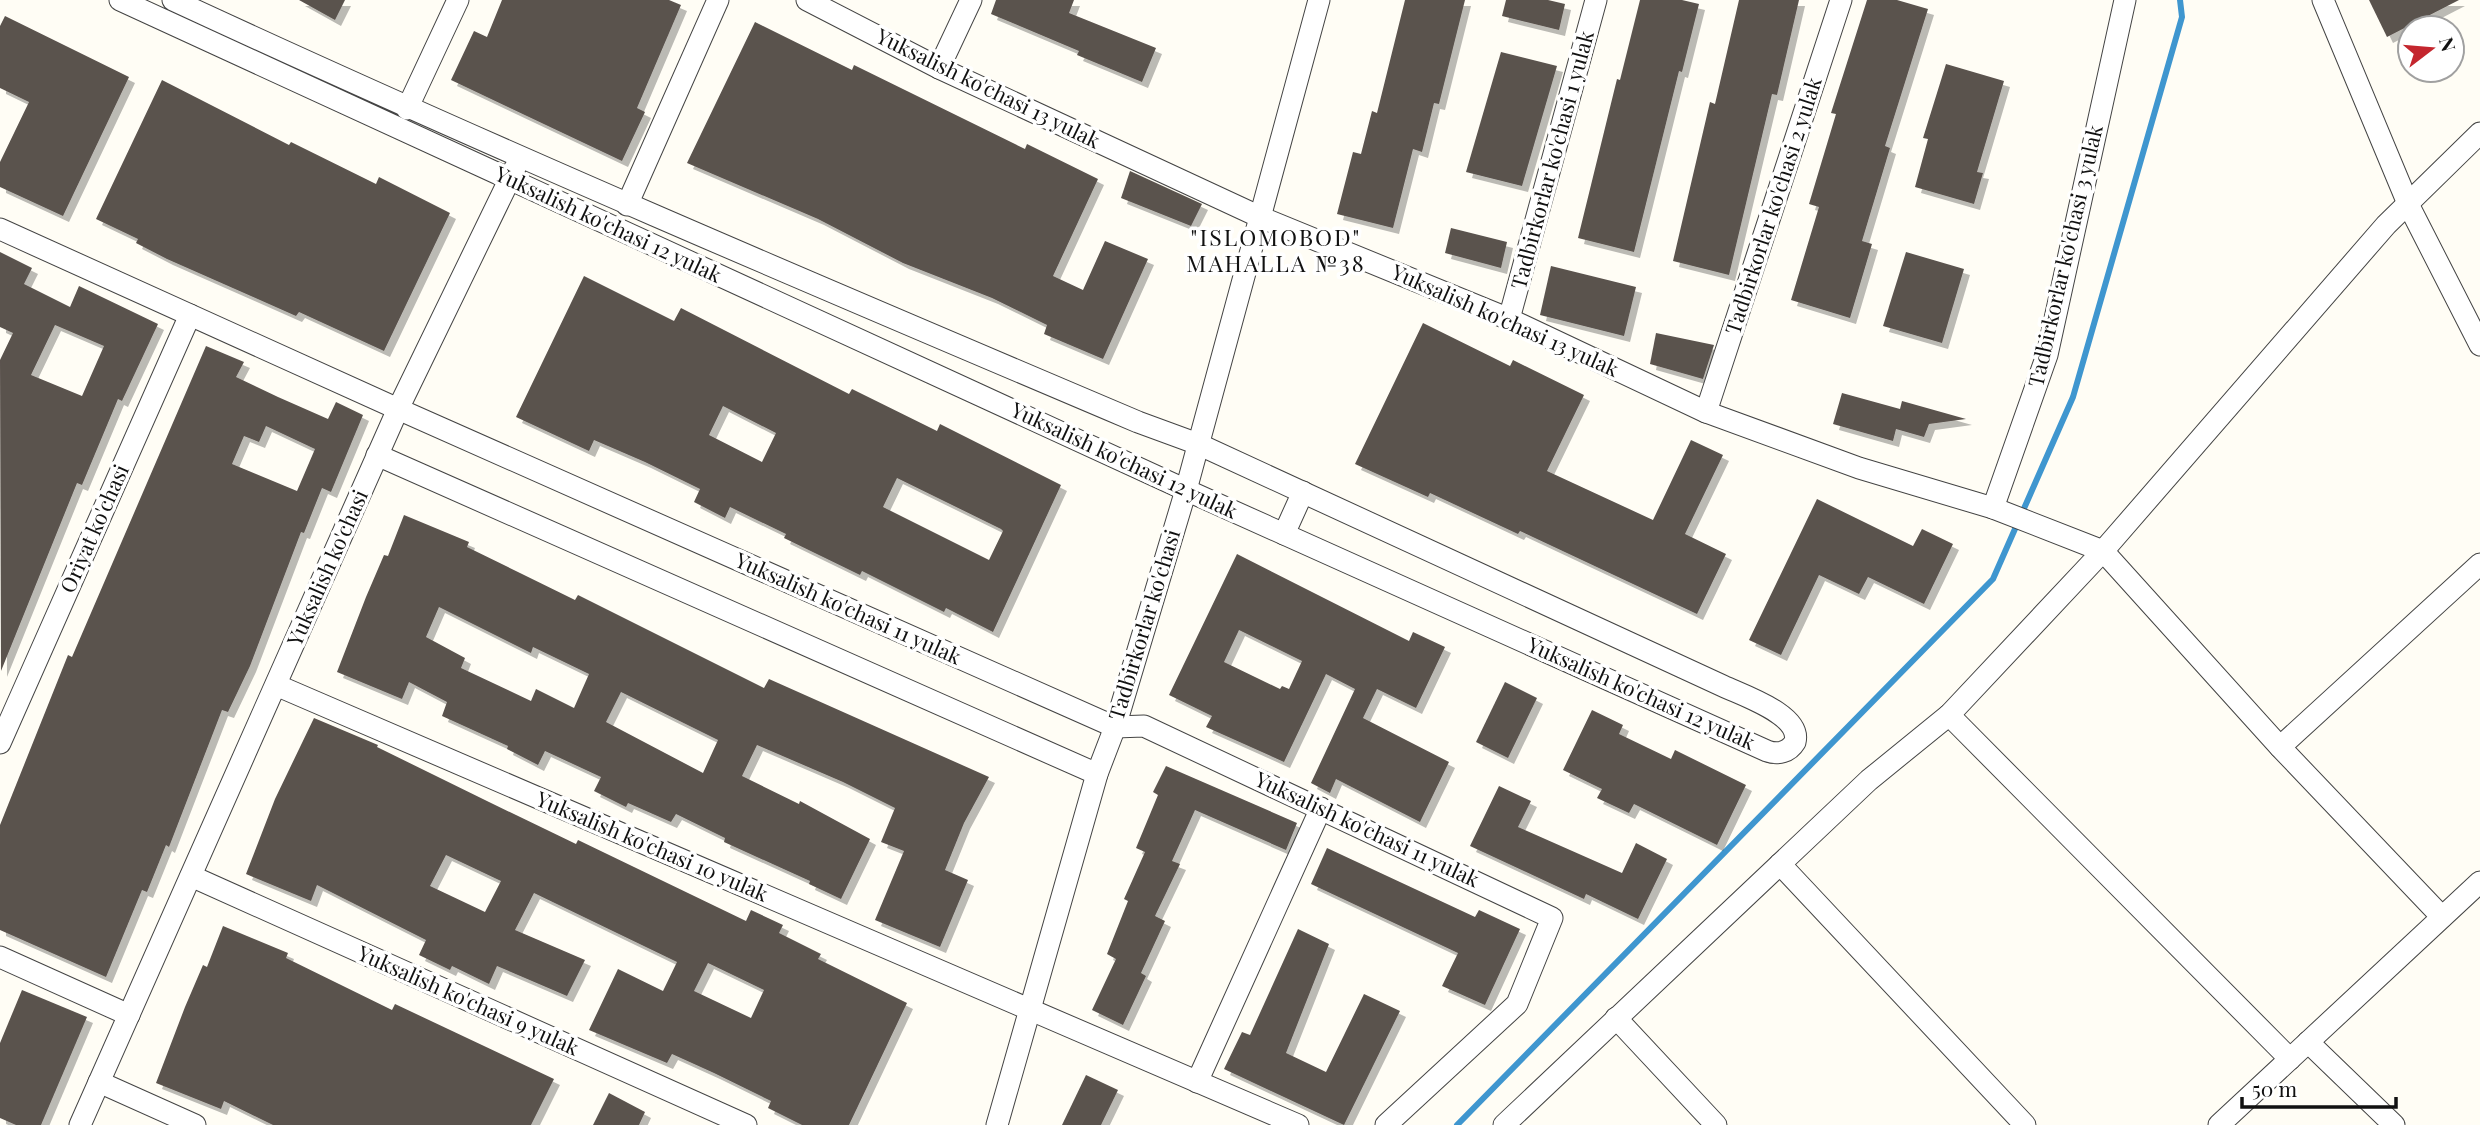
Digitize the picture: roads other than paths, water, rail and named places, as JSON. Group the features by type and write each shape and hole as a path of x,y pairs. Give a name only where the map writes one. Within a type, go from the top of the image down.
{"street":[{"name":"Yuksalish ko'chasi 12 yulak","path":"120,0 1186,490 1766,751 1786,751 1795,742 1796,731 1790,719 1723,685 1303,492 1198,444 1138,422 627,205 407,109 173,0"},
{"path":"407,109 458,0"},
{"path":"627,205 718,0"},
{"name":"Yuksalish ko'chasi 13 yulak","path":"807,0 939,68 1261,217 1509,319 1706,412 1858,468 2003,512 2103,551"},
{"path":"939,68 971,0"},
{"name":"Tadbirkorlar ko'chasi","path":"997,1125 1097,774 1115,727 1186,490 1319,0"},
{"name":"Tadbirkorlar ko'chasi 1 yulak","path":"1509,319 1596,0"},
{"name":"Tadbirkorlar ko'chasi 2 yulak","path":"1706,412 1841,0"},
{"name":"Tadbirkorlar ko'chasi 3 yulak","path":"2003,512 2047,355 2124,0"},
{"path":"2323,0 2409,206 2480,345"},
{"path":"1504,1125 1869,780 1949,715 2103,551 2386,225 2409,206 2480,133"},
{"path":"0,229 398,409 512,180 519,157"},
{"name":"Oriyat ko'chasi","path":"0,743 190,315"},
{"name":"Yuksalish ko'chasi","path":"80,1125 398,409"},
{"name":"Yuksalish ko'chasi 11 yulak","path":"398,409 1115,727 1144,726 1552,918 1517,1004 1386,1125"},
{"path":"377,455 1097,774"},
{"path":"1284,534 1303,492"},
{"path":"2103,551 2280,747 2442,917"},
{"path":"2280,747 2480,564"},
{"name":"Yuksalish ko'chasi 10 yulak","path":"276,685 1028,1010"},
{"path":"1949,715 2290,1059"},
{"path":"1197,1082 1321,808"},
{"path":"1780,864 2025,1125"},
{"name":"Yuksalish ko'chasi 9 yulak","path":"191,876 746,1125"},
{"path":"2219,1125 2480,882"},
{"path":"0,957 129,1015"},
{"path":"1028,1010 1298,1125"},
{"path":"1616,1018 1716,1125"},
{"path":"2308,1042 2394,1125"},
{"path":"99,1082 195,1125"}],"waterway":[{"path":"1457,1125 1993,579 2073,397 2182,17 2180,0"}],"district":[{"name":"\"ISLOMOBOD\" MAHALLA №38","path":"1276,251"}]}
